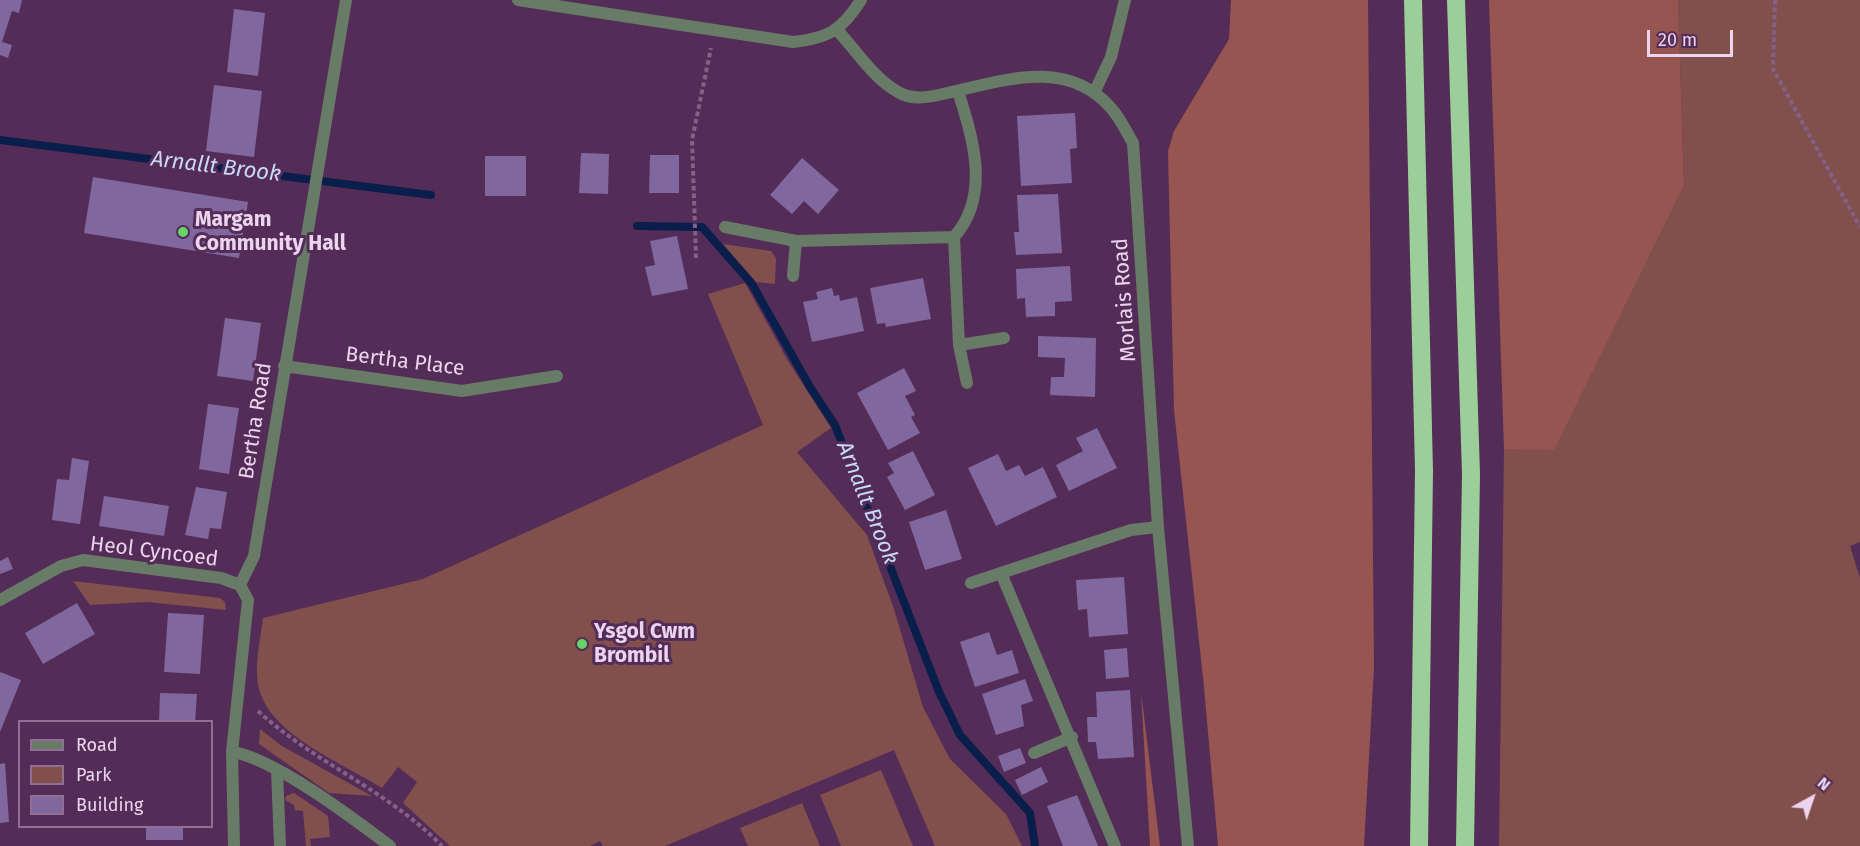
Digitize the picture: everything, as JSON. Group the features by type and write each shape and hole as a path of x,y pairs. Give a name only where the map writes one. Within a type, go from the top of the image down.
{"highway":[{"path":"1413,0 1425,471 1419,846"},
{"path":"1456,0 1471,474 1465,846"}],"street":[{"name":"Bertha Road","path":"240,585 254,556 346,0"},
{"path":"518,0 794,42 817,39 837,30 861,0"},
{"path":"1094,93 1112,57 1125,0"},
{"name":"Morlais Road","path":"837,30 878,77 899,93 923,99 1036,75 1069,79 1094,93 1111,108 1133,143 1158,527 1188,846"},
{"path":"958,91 975,157 976,189 966,223 954,237 959,345 967,383"},
{"path":"725,227 796,241 954,237"},
{"path":"793,276 796,241"},
{"path":"959,345 1004,338"},
{"name":"Bertha Place","path":"284,366 462,391 557,376"},
{"path":"971,584 1131,530 1158,527"},
{"name":"Heol Cyncoed","path":"0,600 61,566 83,560 221,578 240,585"},
{"path":"1001,573 1115,846"},
{"path":"234,846 232,752 248,600 240,585"},
{"path":"1034,753 1071,737"},
{"path":"232,752 254,757 277,770 352,818 390,846"},
{"path":"277,770 280,846"}],"path":[{"path":"1775,0 1773,69 1860,227"},
{"path":"696,258 692,140 715,29"},
{"path":"255,708 287,737 386,798 442,846"}],"green space":[{"path":"1678,0 1860,0 1860,542 1850,546 1860,578 1860,846 1499,846 1504,449 1554,449 1684,186"},
{"path":"723,244 771,251 776,258 775,284 756,282"},
{"name":"Ysgol Cwm Brombil","path":"745,283 788,361 831,428 797,452 867,535 894,609 923,707 950,759 1006,814 1022,846 935,846 894,750 665,846 603,846 600,841 590,846 450,846 403,803 417,782 398,767 382,788 312,748 279,722 267,708 258,683 258,655 263,618 423,579 763,425 708,294"},
{"path":"73,581 220,598 225,602 226,610 147,602 90,605"},
{"path":"260,729 282,746 372,796 329,793 259,744"},
{"path":"881,770 913,846 841,846 820,795"},
{"path":"294,793 328,816 330,837 310,839 311,846 306,846 303,811 295,810 294,805 285,800 286,796"},
{"path":"802,803 820,846 748,846 740,828"}],"shaded area":[{"path":"1231,0 1368,0 1374,667 1364,846 1218,846 1204,687 1174,410 1168,151 1174,131 1229,39"},
{"path":"1489,0 1678,0 1684,186 1554,450 1504,449"},
{"path":"1141,692 1160,846 1150,846"}],"building":[{"path":"0,0 22,0 19,13 12,11 2,42 12,45 8,58 0,55"},
{"path":"234,9 265,13 258,76 227,72"},
{"path":"214,85 262,91 254,157 206,151"},
{"path":"1075,113 1077,148 1070,149 1072,183 1021,186 1017,116"},
{"path":"581,153 609,154 608,194 579,193"},
{"path":"650,155 679,155 679,193 649,193"},
{"path":"485,156 526,156 526,196 485,196"},
{"path":"802,158 839,190 818,214 804,201 792,214 770,195"},
{"path":"93,177 248,202 239,258 84,233"},
{"path":"1058,194 1062,253 1016,255 1014,232 1019,232 1017,195"},
{"path":"677,236 688,289 652,296 645,267 655,265 650,241"},
{"path":"1070,266 1072,301 1055,302 1055,316 1026,317 1025,298 1017,299 1016,269"},
{"path":"923,278 931,319 886,327 885,323 877,324 870,288"},
{"path":"832,288 834,296 839,295 840,301 857,297 864,331 812,342 803,302 818,299 816,292"},
{"path":"225,318 261,323 253,381 217,376"},
{"path":"1038,336 1096,338 1095,397 1050,395 1051,377 1064,377 1065,358 1038,357"},
{"path":"904,368 916,391 905,396 915,415 911,417 920,433 888,450 857,393"},
{"path":"208,404 239,408 229,474 199,469"},
{"path":"1097,428 1117,468 1069,491 1056,465 1083,451 1076,438"},
{"path":"913,451 935,495 905,510 887,477 894,473 888,463"},
{"path":"998,454 1006,471 1019,465 1025,476 1043,467 1057,497 996,526 968,468"},
{"path":"72,458 89,461 80,524 52,520 57,479 69,480"},
{"path":"196,487 227,492 221,529 210,528 208,539 185,535"},
{"path":"104,496 169,506 164,536 99,526"},
{"path":"946,510 962,559 925,570 909,522"},
{"path":"8,557 13,569 0,574 0,561"},
{"path":"1124,577 1128,634 1089,637 1087,609 1078,610 1076,580"},
{"path":"77,603 95,634 43,664 25,633"},
{"path":"168,613 204,615 200,674 164,672"},
{"path":"989,632 997,655 1012,650 1019,673 975,687 960,642"},
{"path":"1127,648 1129,677 1106,679 1104,650"},
{"path":"0,672 21,680 0,732"},
{"path":"1025,679 1033,701 1021,705 1024,726 996,735 982,694"},
{"path":"1130,690 1134,757 1098,759 1096,742 1088,742 1087,717 1097,717 1096,692"},
{"path":"160,693 197,694 195,720 159,720"},
{"path":"1020,748 1026,763 1004,772 998,756"},
{"path":"5,763 9,822 0,823 0,764"},
{"path":"1041,767 1048,782 1022,795 1015,780"},
{"path":"1077,795 1098,846 1063,846 1047,806"},
{"path":"146,828 183,828 183,840 146,840"}],"waterway":[{"name":"Arnallt Brook","path":"0,140 431,195"},
{"name":"Arnallt Brook","path":"637,226 702,227 752,284 810,387 835,425 939,692 960,735 1030,813 1035,846"}],"place":[{"name":"Margam Community Hall","path":"183,232"},
{"name":"Ysgol Cwm Brombil","path":"582,644"}]}
